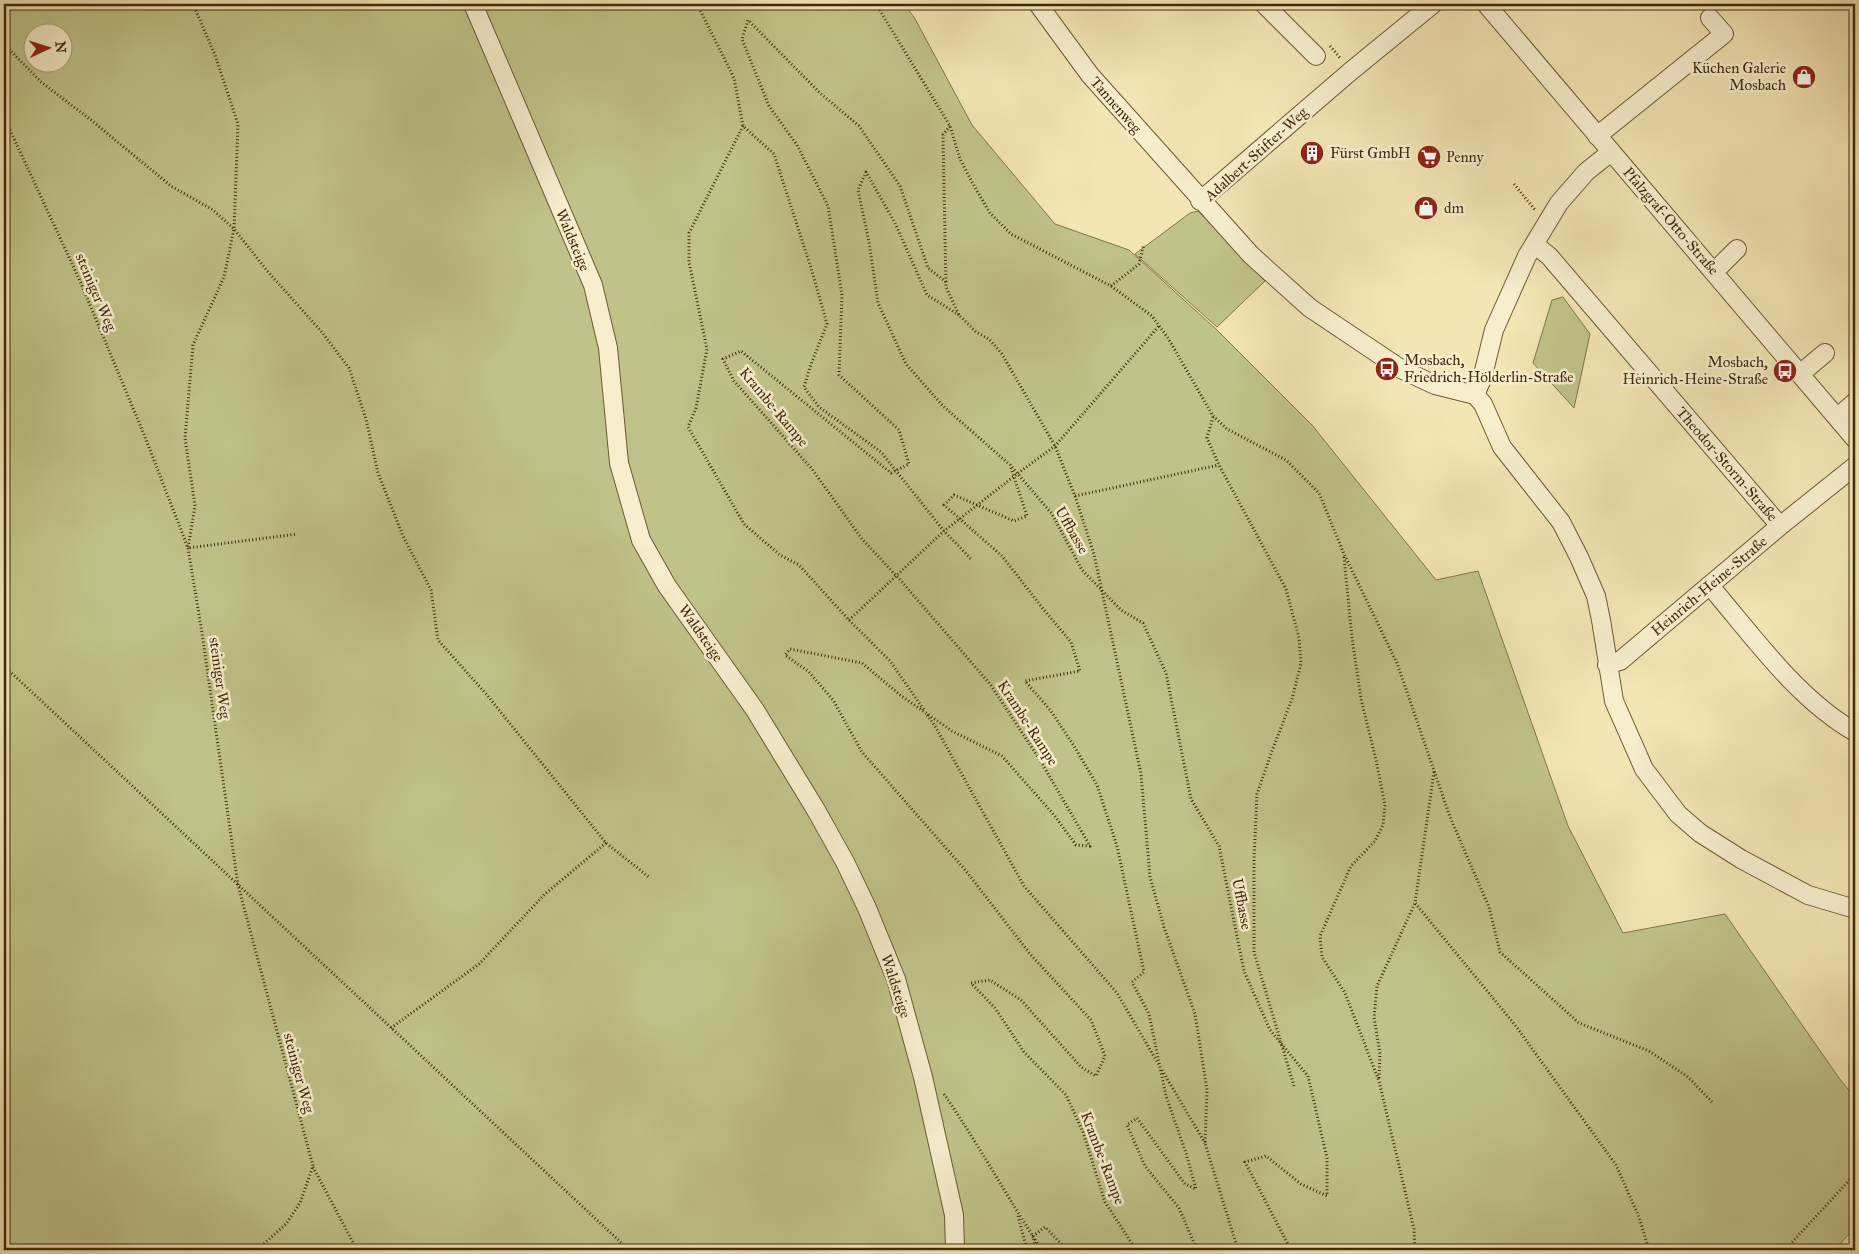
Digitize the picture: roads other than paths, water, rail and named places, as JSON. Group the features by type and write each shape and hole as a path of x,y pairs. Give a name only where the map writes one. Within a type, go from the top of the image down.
{"street":[{"name":"Waldsteige","path":"472,4 593,286 608,348 619,463 641,540 668,586 756,710 816,810 845,862 867,908 896,979 923,1077 954,1215 955,1250"},
{"name":"Tannenweg","path":"1038,4 1090,75 1200,201"},
{"path":"1264,4 1316,56"},
{"name":"Adalbert-Stifter-Weg","path":"1433,4 1351,71 1200,201 1250,255 1310,308 1401,369 1435,385 1475,395"},
{"name":"Pfalzgraf-Otto-Straße","path":"1486,4 1855,439"},
{"path":"1597,136 1724,34 1710,18"},
{"path":"1610,152 1586,172 1559,204 1527,256 1494,330 1482,378 1475,395 1483,404 1502,447 1561,522 1579,557 1596,596 1614,701 1644,769 1678,814 1700,833 1749,863 1808,895 1855,909"},
{"name":"Theodor-Storm-Straße","path":"1534,244 1548,256 1780,526"},
{"path":"1714,272 1737,249"},
{"path":"1800,374 1825,353"},
{"path":"1838,417 1855,402"},
{"name":"Heinrich-Heine-Straße","path":"1607,665 1620,660 1855,466"},
{"path":"1710,586 1763,649 1805,694 1855,732"}],"place":[{"name":"Küchen Galerie Mosbach","path":"1804,77"},
{"name":"Fürst GmbH","path":"1312,153"},
{"name":"Penny","path":"1429,157"},
{"name":"dm","path":"1426,208"},
{"name":"Mosbach, Friedrich-Hölderlin-Straße","path":"1387,369"},
{"name":"Mosbach, Heinrich-Heine-Straße","path":"1785,371"}]}
